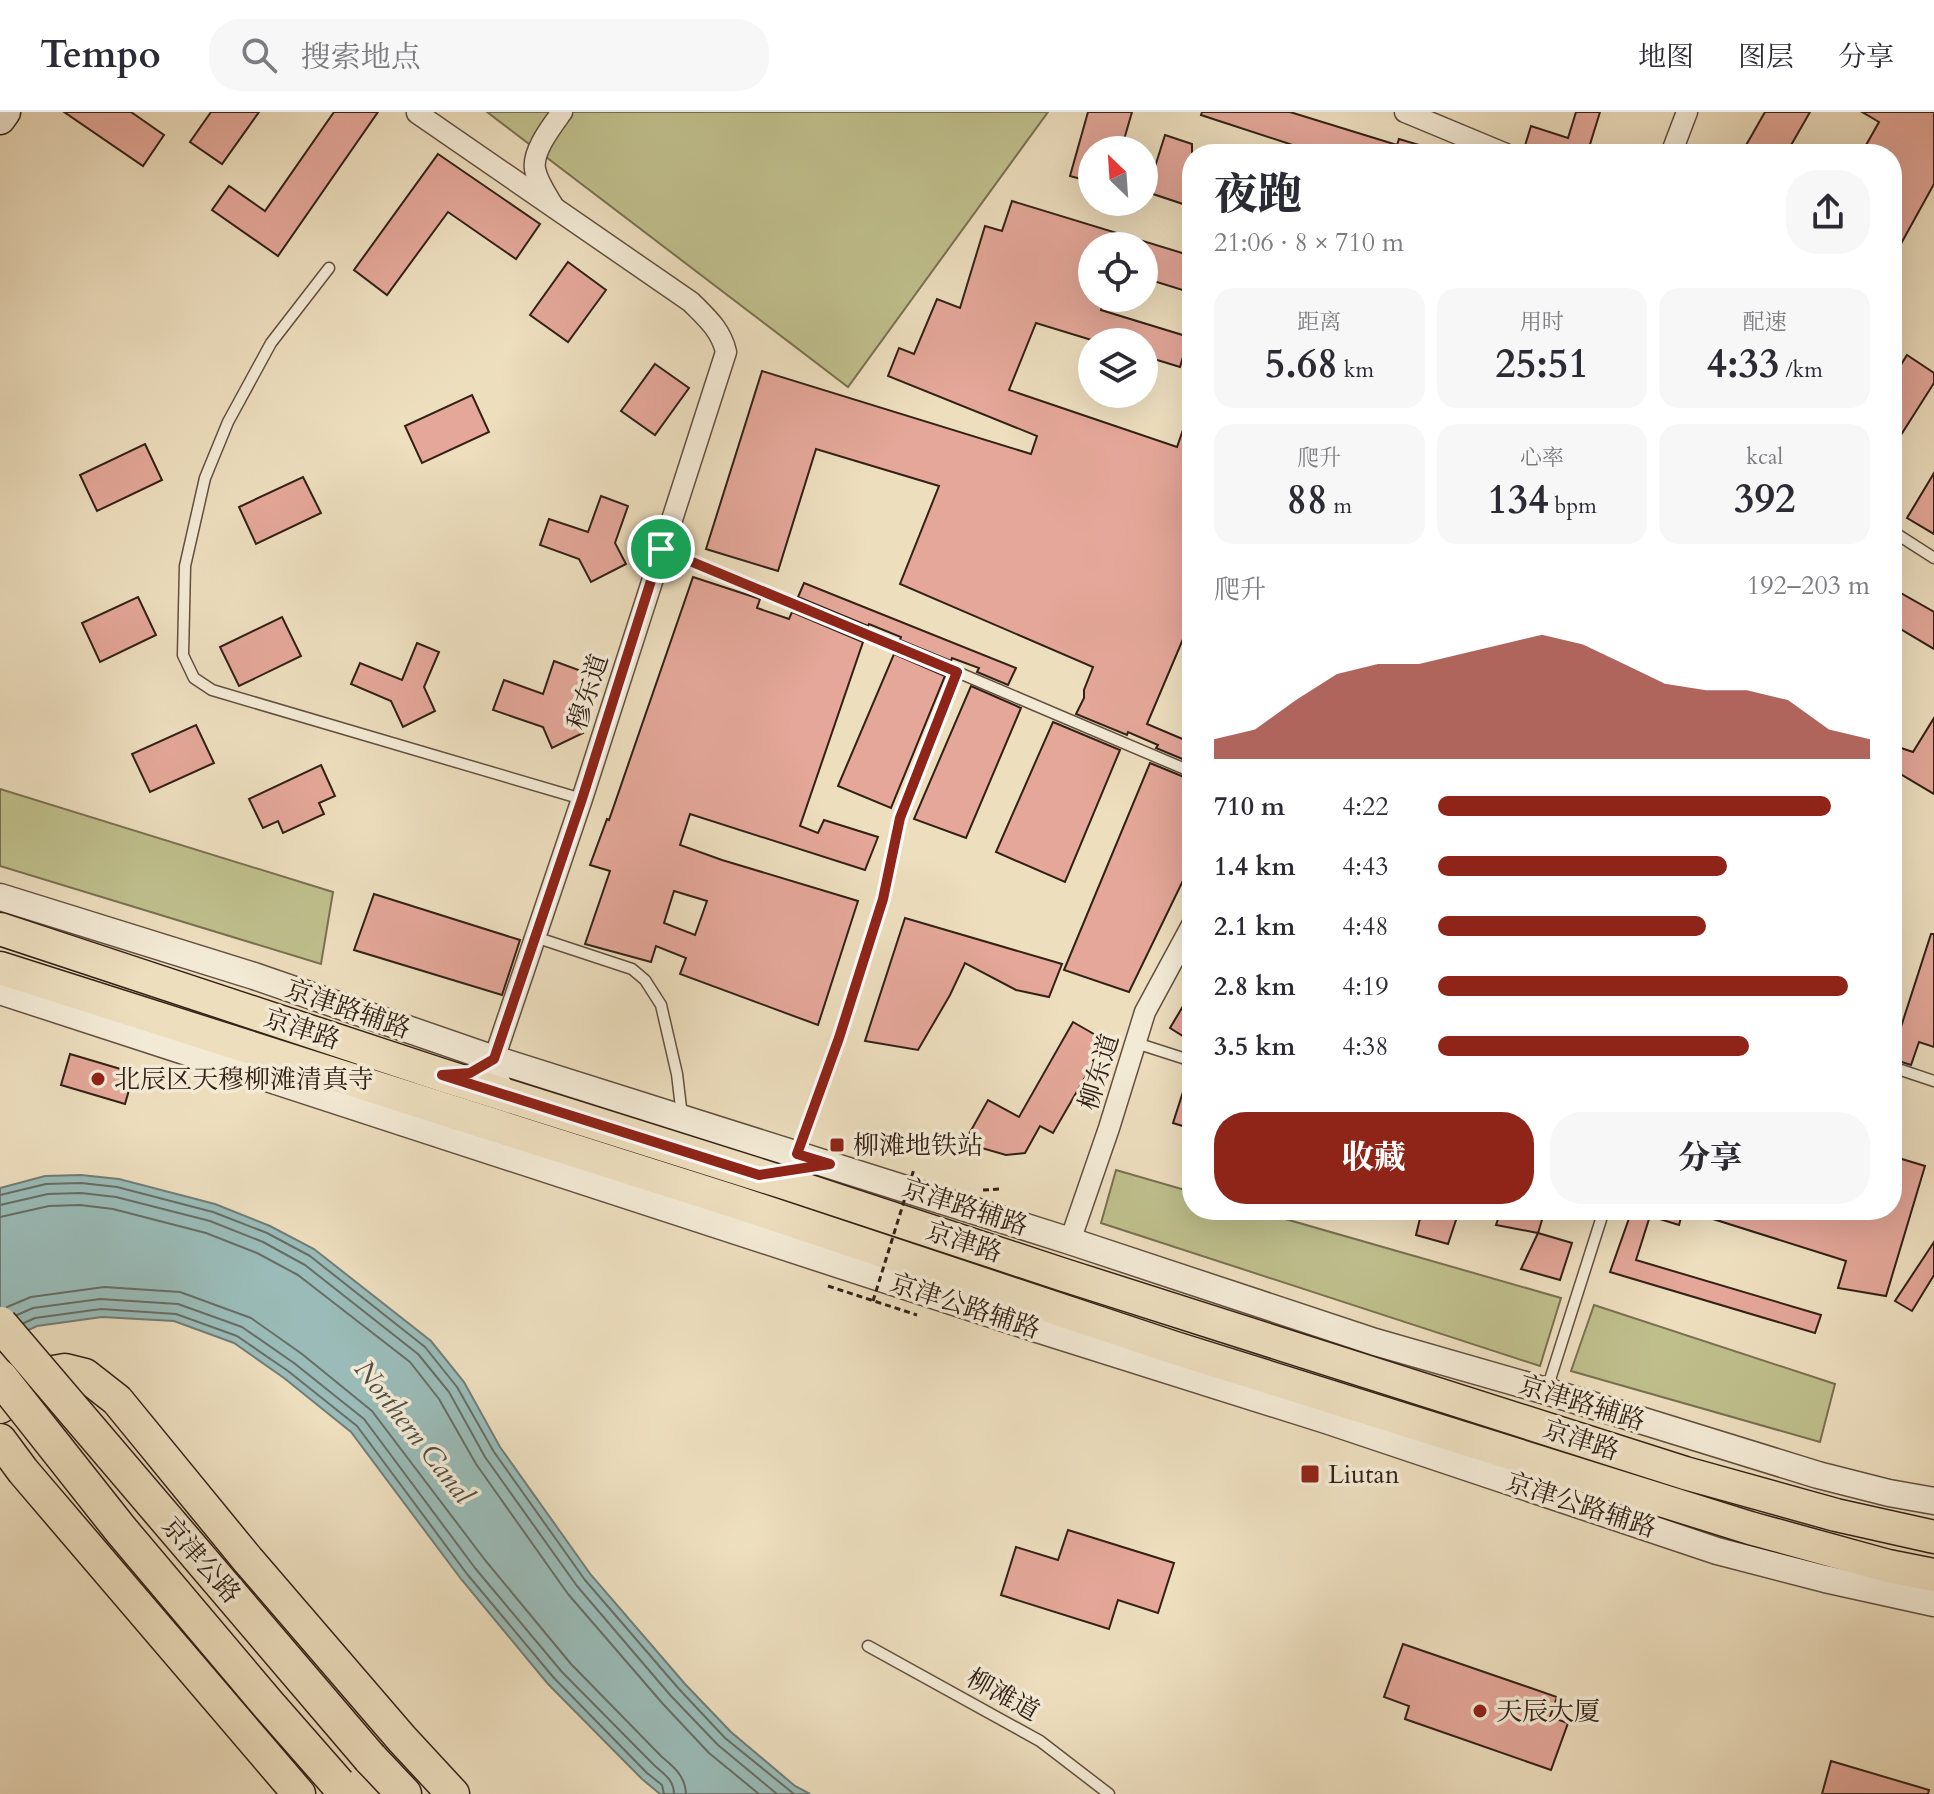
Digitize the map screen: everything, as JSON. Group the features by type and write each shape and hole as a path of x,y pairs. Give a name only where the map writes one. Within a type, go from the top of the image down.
{"highway":[{"name":"京津公路","path":"0,1324 404,1794"},
{"name":"京津公路","path":"0,1377 121,1530 343,1789"}],"main road":[{"path":"0,119 5,112"},
{"name":"京津路","path":"0,929 510,1097 783,1170 1064,1275 1685,1473 1836,1515 1934,1537"},
{"name":"京津路","path":"0,968 732,1215 1175,1348 1829,1551 1934,1575"},
{"path":"0,1407 6,1397 31,1376 65,1370 85,1375 117,1400 248,1560 453,1794"},
{"path":"0,1440 23,1471 299,1794"}],"street":[{"path":"554,208 534,168 544,137 562,112"},
{"path":"1405,112 1482,144"},
{"path":"1675,144 1687,112"},
{"path":"417,113 554,208"},
{"name":"穆东道","path":"494,1059 582,799 726,352 717,328 691,302 554,208"},
{"name":"京津路辅路","path":"0,897 254,976 494,1059 682,1118 783,1170 830,1164 1375,1342 1818,1475 1934,1501"},
{"name":"柳东道","path":"1070,1241 1145,1012 1182,944"},
{"name":"京津公路辅路","path":"0,991 732,1215 1037,1329 1326,1420 1717,1551 1934,1603"},
{"path":"442,1075 470,1073 494,1059 499,1083 510,1097"}],"lane":[{"path":"329,268 271,343 228,422 205,478 185,566 183,655 194,678 212,690 582,799"},
{"path":"1902,537 1934,558"},
{"path":"661,549 1182,768"},
{"path":"783,1170 839,1038 883,899 900,818 957,672"},
{"path":"535,937 632,969 645,980 661,1005 677,1074 682,1118"},
{"path":"1136,1043 1182,1058"},
{"path":"1902,1070 1934,1081"},
{"path":"1546,1391 1601,1220"},
{"name":"柳滩道","path":"868,1646 1040,1741 1109,1794"}],"path":[{"path":"873,1301 914,1169"},
{"path":"828,1286 917,1315"}],"green space":[{"path":"487,112 1048,112 848,387"},
{"path":"0,789 333,892 321,964 0,866"},
{"path":"1116,1170 1182,1189 1182,1220 1289,1220 1561,1298 1540,1366 1101,1223"},
{"path":"1594,1305 1835,1384 1820,1442 1571,1371"}],"water":[{"name":"Northern Canal","path":"81,1175 119,1179 215,1204 270,1226 314,1249 431,1341 464,1382 500,1447 591,1575 731,1732 795,1786 810,1794 660,1794 548,1684 461,1579 351,1432 284,1378 234,1343 174,1321 102,1317 37,1326 0,1343 0,1188 45,1176"}],"building":[{"path":"64,112 131,112 164,135 143,166"},
{"path":"211,112 259,112 222,164 190,142"},
{"path":"334,112 378,112 278,256 212,210 229,186 265,211"},
{"path":"1088,112 1132,112 1125,136 1081,136"},
{"path":"1202,112 1290,112 1394,144 1290,144 1201,115"},
{"path":"1576,112 1600,112 1590,144 1526,144 1531,126 1568,138"},
{"path":"1765,112 1810,112 1792,144 1747,144"},
{"path":"1862,112 1934,112 1934,184 1902,242 1902,144 1867,144 1879,122"},
{"path":"1165,135 1192,144 1182,144 1182,204 1158,196 1158,157"},
{"path":"1399,139 1416,144 1397,144"},
{"path":"1078,148 1078,178 1070,176"},
{"path":"438,154 540,224 516,259 448,212 387,295 354,270"},
{"path":"1012,201 1113,232 1078,232 1078,312 1108,312 1182,335 1180,367 1158,360 1158,328 1078,328 1078,336 1036,323 1009,390 1177,447 1182,433 1182,641 1147,724 1182,739 1182,759 1128,732 1127,735 1076,714 1093,667 900,584 939,486 816,449 778,571 706,549 762,371 1031,454 1037,436 888,376 899,348 914,354 937,299 960,308 985,226 1002,231"},
{"path":"1158,246 1182,253 1182,290 1158,282"},
{"path":"568,262 606,290 568,342 530,315"},
{"path":"1907,355 1934,373 1934,383 1902,433 1902,363"},
{"path":"655,364 689,388 655,435 621,411"},
{"path":"472,395 489,432 422,463 405,426"},
{"path":"145,444 162,480 97,511 80,475"},
{"path":"1934,473 1934,534 1907,518"},
{"path":"303,477 321,513 256,544 239,507"},
{"path":"601,496 628,506 615,543 626,564 591,582 579,559 540,545 549,519 588,532"},
{"path":"693,577 760,599 757,608 789,619 792,612 863,642 800,826 818,833 824,820 878,837 865,870 690,814 680,845 858,901 818,1025 680,974 686,958 656,946 651,962 585,944 610,871 590,865 609,820","holes":["674,891 707,901 695,935 664,923"]},
{"path":"804,583 1016,668 1008,685 977,672 979,668 952,658 951,661 900,640 901,637 798,597"},
{"path":"1902,594 1934,612 1934,649 1902,630"},
{"path":"138,597 156,635 100,662 82,623"},
{"path":"282,617 301,656 239,686 220,647"},
{"path":"417,643 439,652 424,687 435,711 403,727 391,701 351,684 360,663 402,680"},
{"path":"894,654 945,676 891,808 838,786"},
{"path":"554,661 584,672 571,708 583,733 552,748 543,727 493,710 504,680 543,694"},
{"path":"971,686 1021,708 966,838 914,819"},
{"path":"1934,718 1934,794 1902,775 1902,748 1913,752"},
{"path":"1053,722 1120,750 1065,882 996,852"},
{"path":"196,725 214,763 150,792 132,754"},
{"path":"1150,763 1182,776 1182,883 1129,992 1064,970"},
{"path":"321,765 335,796 319,803 324,814 283,833 278,821 263,828 249,799"},
{"path":"374,894 520,940 502,995 354,950"},
{"path":"905,918 1062,964 1049,997 1016,990 965,963 918,1050 865,1041"},
{"path":"1931,934 1934,934 1934,1047 1919,1042 1911,1065 1902,1062 1902,1024"},
{"path":"1182,1008 1182,1036 1170,1028"},
{"path":"1073,1022 1106,1041 1053,1133 1040,1126 1025,1153 1006,1155 964,1143 988,1100 1019,1117"},
{"name":"北辰区天穆柳滩清真寺","path":"70,1054 134,1073 125,1104 61,1085"},
{"path":"1182,1095 1182,1126 1173,1123"},
{"path":"1902,1159 1925,1166 1886,1296 1838,1288 1846,1261 1716,1220 1902,1220"},
{"path":"1420,1220 1456,1220 1448,1244 1416,1235"},
{"path":"1498,1220 1542,1220 1538,1233 1496,1225"},
{"path":"1628,1220 1649,1220 1636,1260 1821,1315 1815,1333 1610,1272"},
{"path":"1663,1220 1680,1220 1679,1225"},
{"path":"1538,1233 1572,1243 1560,1280 1521,1269"},
{"path":"1934,1242 1934,1275 1912,1311 1895,1301"},
{"path":"1068,1530 1174,1563 1158,1613 1118,1600 1109,1629 1001,1595 1016,1547 1058,1560"},
{"name":"天辰大厦","path":"1403,1644 1557,1697 1550,1717 1568,1723 1551,1770 1405,1719 1409,1706 1384,1697"},
{"path":"1831,1761 1929,1790 1928,1794 1822,1794"}],"place":[{"name":"北辰区天穆柳滩清真寺","path":"98,1079"},
{"name":"柳滩地铁站","path":"837,1145"},
{"name":"Liutan","path":"1310,1474"},
{"name":"天辰大厦","path":"1480,1711"}],"route":[{"path":"661,549 957,672 900,818 883,899 839,1038 797,1154 830,1164 759,1175 442,1075 470,1073 494,1059 582,799 661,549"}]}
